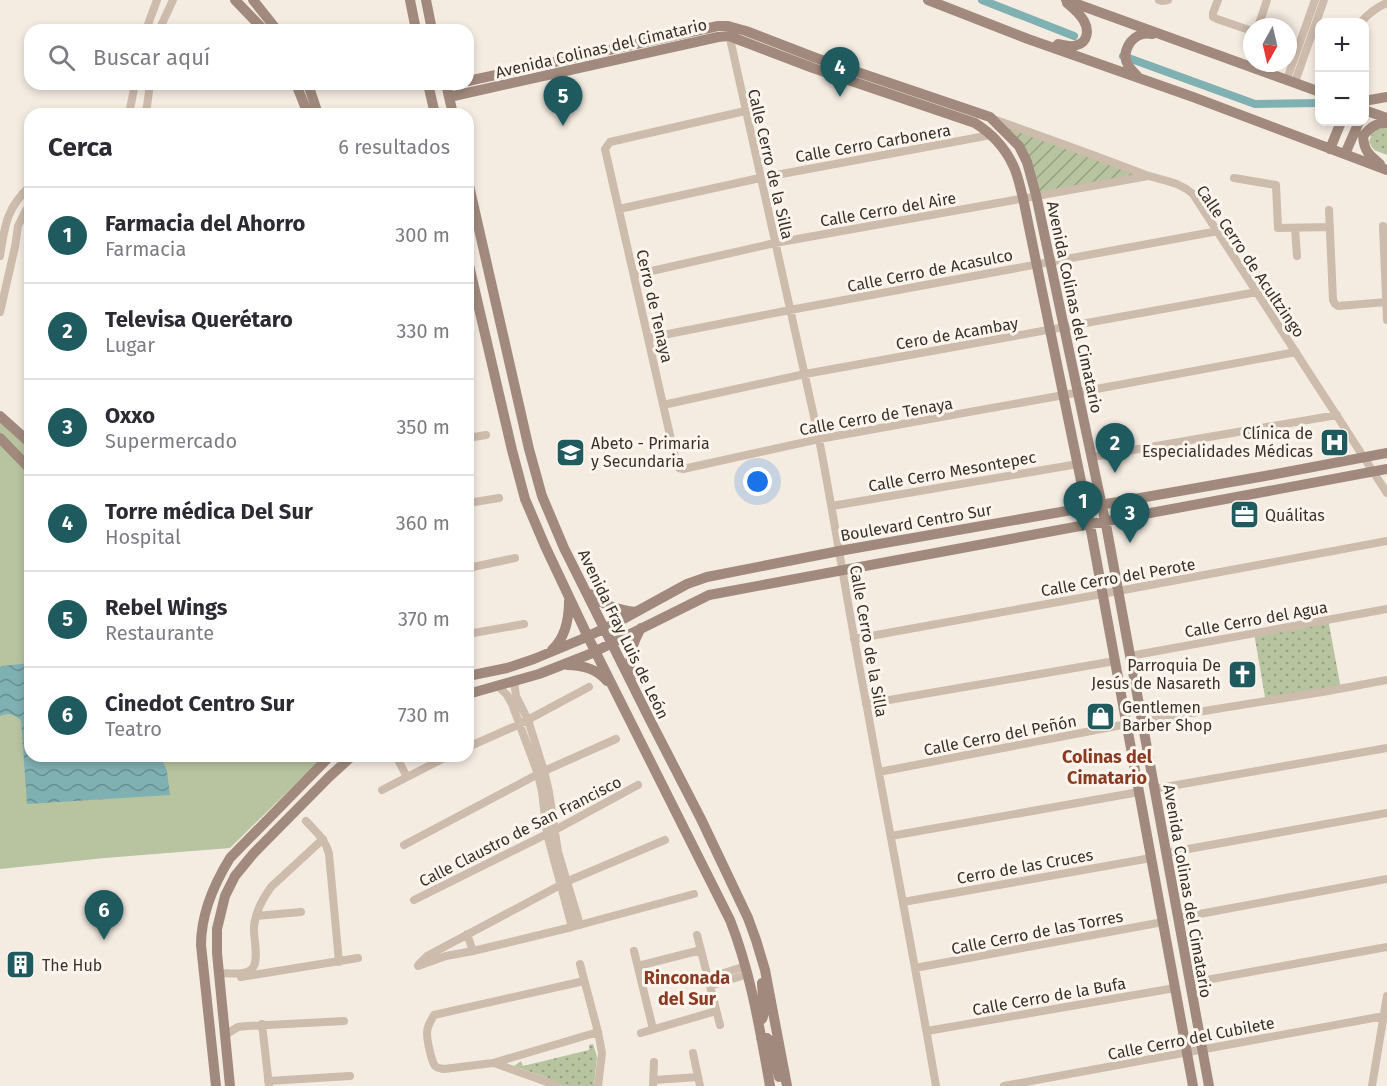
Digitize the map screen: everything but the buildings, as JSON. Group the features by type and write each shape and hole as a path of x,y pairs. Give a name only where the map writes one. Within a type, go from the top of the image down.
{"street":[{"path":"148,24 157,0"},
{"path":"162,24 172,0"},
{"path":"235,0 258,24"},
{"path":"253,0 272,24"},
{"path":"410,0 415,24"},
{"path":"426,0 431,24"},
{"path":"928,0 1028,39 1386,169"},
{"path":"1028,39 1070,46 1084,41 1087,36 1086,24 1065,0"},
{"path":"1065,0 1315,90"},
{"path":"1159,0 1168,0"},
{"path":"1218,0 1213,17 1243,28"},
{"path":"1261,18 1267,0"},
{"path":"1291,81 1298,48 1312,35 1315,0"},
{"path":"1291,81 1312,35 1324,0"},
{"path":"1365,18 1387,3"},
{"name":"Avenida Colinas del Cimatario","path":"474,80 718,26 975,123 1003,148 1014,166 1023,198 1078,464 1193,1086"},
{"name":"Avenida Colinas del Cimatario","path":"449,97 706,40 728,31"},
{"name":"Calle Cerro de la Silla","path":"728,31 819,439 936,1086"},
{"path":"1139,78 1128,66 1125,58 1130,42 1136,36 1144,33 1165,35"},
{"name":"Avenida Colinas del Cimatario","path":"815,63 990,117 1019,146 1027,162 1106,522 1209,1086"},
{"path":"130,108 134,90"},
{"path":"146,108 149,90"},
{"path":"298,90 306,108"},
{"path":"310,90 316,108"},
{"path":"429,90 434,108"},
{"path":"448,90 452,108"},
{"path":"1369,104 1387,97"},
{"path":"1369,107 1387,118"},
{"name":"Cerro de Tenaya","path":"679,468 605,149 610,142 746,111"},
{"name":"Calle Cerro de Acultzingo","path":"990,117 1149,176 1178,183 1193,194 1387,493"},
{"path":"1386,169 1368,154 1363,136 1371,127 1387,123"},
{"path":"1330,149 1339,126"},
{"path":"1345,154 1357,126"},
{"name":"Calle Cerro Carbonera","path":"619,209 760,178 991,135"},
{"name":"Calle Cerro del Aire","path":"634,275 775,243 1149,176"},
{"path":"1234,178 1276,184 1278,228 1330,227"},
{"path":"0,256 6,221 15,202 24,192"},
{"name":"Avenida Fray Luis de León","path":"474,208 529,449 542,496 564,548 701,819 751,925 762,956 787,1086"},
{"path":"1329,210 1335,304 1338,306 1387,302"},
{"path":"0,312 10,273 18,225 24,214"},
{"path":"1383,226 1387,320"},
{"path":"1295,228 1297,256"},
{"name":"Calle Cerro de Acasulco","path":"648,338 1218,231"},
{"path":"0,272 10,273"},
{"name":"Avenida Fray Luis de León","path":"474,288 525,499 569,598 730,920 747,970 770,1086"},
{"name":"Cero de Acambay","path":"663,405 805,374 1257,292"},
{"name":"Calle Cerro de Tenaya","path":"679,468 819,439 1296,352"},
{"path":"1092,457 1336,415"},
{"path":"0,416 24,438"},
{"path":"474,437 486,435"},
{"path":"0,438 24,463"},
{"path":"1073,441 1088,438"},
{"name":"Boulevard Centro Sur","path":"474,674 507,668 588,637 687,584 707,577 839,551 1387,453"},
{"name":"Calle Cerro Mesontepec","path":"832,506 1078,464"},
{"name":"Boulevard Centro Sur","path":"474,692 562,665 709,595 1387,469"},
{"path":"474,502 499,498"},
{"name":"Calle Cerro del Perote","path":"854,639 1387,541"},
{"path":"474,567 515,558"},
{"path":"587,592 599,602 612,608 635,612"},
{"path":"550,652 561,639 566,628 569,598"},
{"name":"Calle Cerro del Agua","path":"1130,656 1387,609"},
{"path":"474,633 524,624"},
{"path":"634,686 629,664 633,643 641,628"},
{"path":"866,704 1115,661"},
{"path":"562,665 577,665 598,672 616,693"},
{"path":"1142,721 1387,680"},
{"path":"514,681 524,722 549,792 551,832 576,926"},
{"path":"498,686 524,722"},
{"path":"474,744 524,722 589,687"},
{"path":"1121,692 1136,689"},
{"name":"Calle Cerro del Peñón","path":"879,772 1127,724"},
{"path":"404,845 541,773 616,739"},
{"path":"1154,789 1387,748"},
{"path":"1133,756 1148,754"},
{"path":"216,1086 201,945 209,901 230,858 324,762"},
{"path":"230,1086 216,940 225,896 235,876 253,854 345,762"},
{"path":"399,762 407,777"},
{"path":"382,790 436,762"},
{"name":"Calle Claustro de San Francisco","path":"414,900 551,832 638,785"},
{"path":"891,836 1139,792"},
{"path":"1166,853 1387,813"},
{"path":"1145,824 1160,821"},
{"path":"306,822 322,839 329,854 339,962"},
{"path":"219,975 244,972 253,967 256,961 254,927 264,897 271,887 322,839"},
{"path":"665,840 565,883 427,956 418,966 446,956 576,926 694,894"},
{"name":"Cerro de las Cruces","path":"903,902 1151,858"},
{"path":"1178,918 1387,879"},
{"path":"1158,892 1173,889"},
{"path":"256,916 301,912"},
{"name":"Calle Cerro de las Torres","path":"915,968 1163,922"},
{"path":"467,934 473,951"},
{"path":"697,935 720,1025"},
{"path":"1190,983 1387,947"},
{"path":"638,966 701,950"},
{"path":"634,951 653,1029"},
{"path":"1169,955 1184,952"},
{"path":"758,1021 763,1017 764,1011 760,968 762,956"},
{"path":"219,975 241,977 358,958"},
{"path":"580,964 602,1053 598,1086"},
{"path":"709,982 747,970"},
{"path":"584,981 434,1015 427,1033 430,1053 435,1066 444,1069 493,1063 598,1032"},
{"name":"Calle Cerro de la Bufa","path":"927,1031 1175,988"},
{"path":"1370,1086 1387,996"},
{"path":"641,1033 716,1011"},
{"name":"Calle Cerro del Cubilete","path":"1004,1086 1384,1016"},
{"path":"223,1023 238,1027 344,1021"},
{"path":"262,1024 268,1083 350,1076"},
{"path":"225,1035 238,1027"},
{"path":"761,1038 767,1038 770,1041 781,1086"},
{"path":"693,1053 700,1086"},
{"path":"654,1062 653,1083 698,1077"},
{"path":"493,1063 556,1086"}],"green space":[{"path":"990,117 1149,176 1036,195 1027,162"},
{"path":"1387,127 1387,155 1374,150 1369,142 1373,130"},
{"path":"0,416 24,438 24,762 318,762 230,848 0,869"},
{"path":"1328,619 1341,689 1262,702 1265,697 1254,633"},
{"path":"593,1044 597,1057 594,1086 562,1086 514,1066 521,1061 523,1066 589,1050 589,1045"}],"water":[{"path":"24,664 24,762 21,720 11,714 0,716 0,668"},
{"path":"24,762 163,762 167,771 170,795 27,804"}],"waterway":[{"path":"982,0 1074,36"},
{"path":"1123,56 1255,104 1315,103"}],"place":[{"name":"Torre médica Del Sur","path":"840,97"},
{"name":"Rebel Wings","path":"563,126"},
{"name":"Clínica de Especialidades Médicas","path":"1334,442"},
{"name":"Abeto - Primaria y Secundaria","path":"570,452"},
{"name":"Televisa Querétaro","path":"1115,473"},
{"name":"Quálitas","path":"1244,515"},
{"name":"Farmacia del Ahorro","path":"1083,531"},
{"name":"Oxxo","path":"1130,543"},
{"name":"Parroquia De Jesús de Nasareth","path":"1242,674"},
{"name":"Gentlemen Barber Shop","path":"1101,716"},
{"name":"Cinedot Centro Sur","path":"104,940"},
{"name":"The Hub","path":"21,965"}],"district":[{"name":"Colinas del Cimatario","path":"1107,768"},
{"name":"Rinconada del Sur","path":"687,988"}]}
